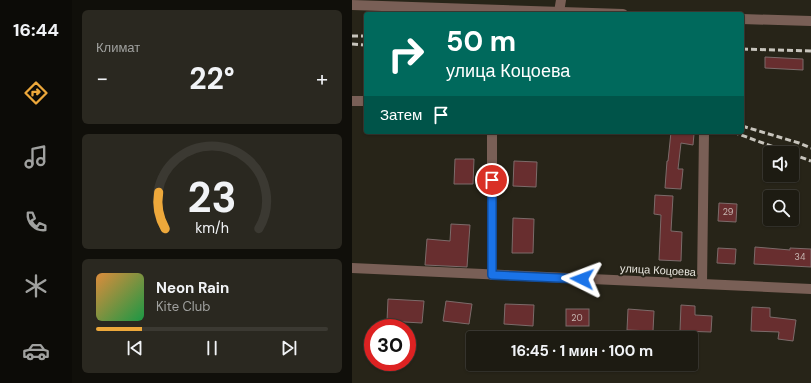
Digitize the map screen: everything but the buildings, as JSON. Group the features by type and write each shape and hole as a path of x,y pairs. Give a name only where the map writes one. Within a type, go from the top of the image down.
{"street":[{"path":"352,5 559,12 561,0"},
{"path":"744,18 811,21"},
{"path":"352,101 364,101"},
{"path":"492,134 492,275"},
{"name":"улица Коцоева","path":"702,284 704,134"},
{"name":"улица Коцоева","path":"352,268 811,289"}],"railway":[{"path":"352,36 364,36"},
{"path":"352,44 364,45"},
{"path":"744,49 811,51"},
{"path":"744,127 811,148"},
{"path":"738,134 771,146"},
{"path":"799,157 811,161"}],"route":[{"path":"492,180 492,275 582,279"}]}
